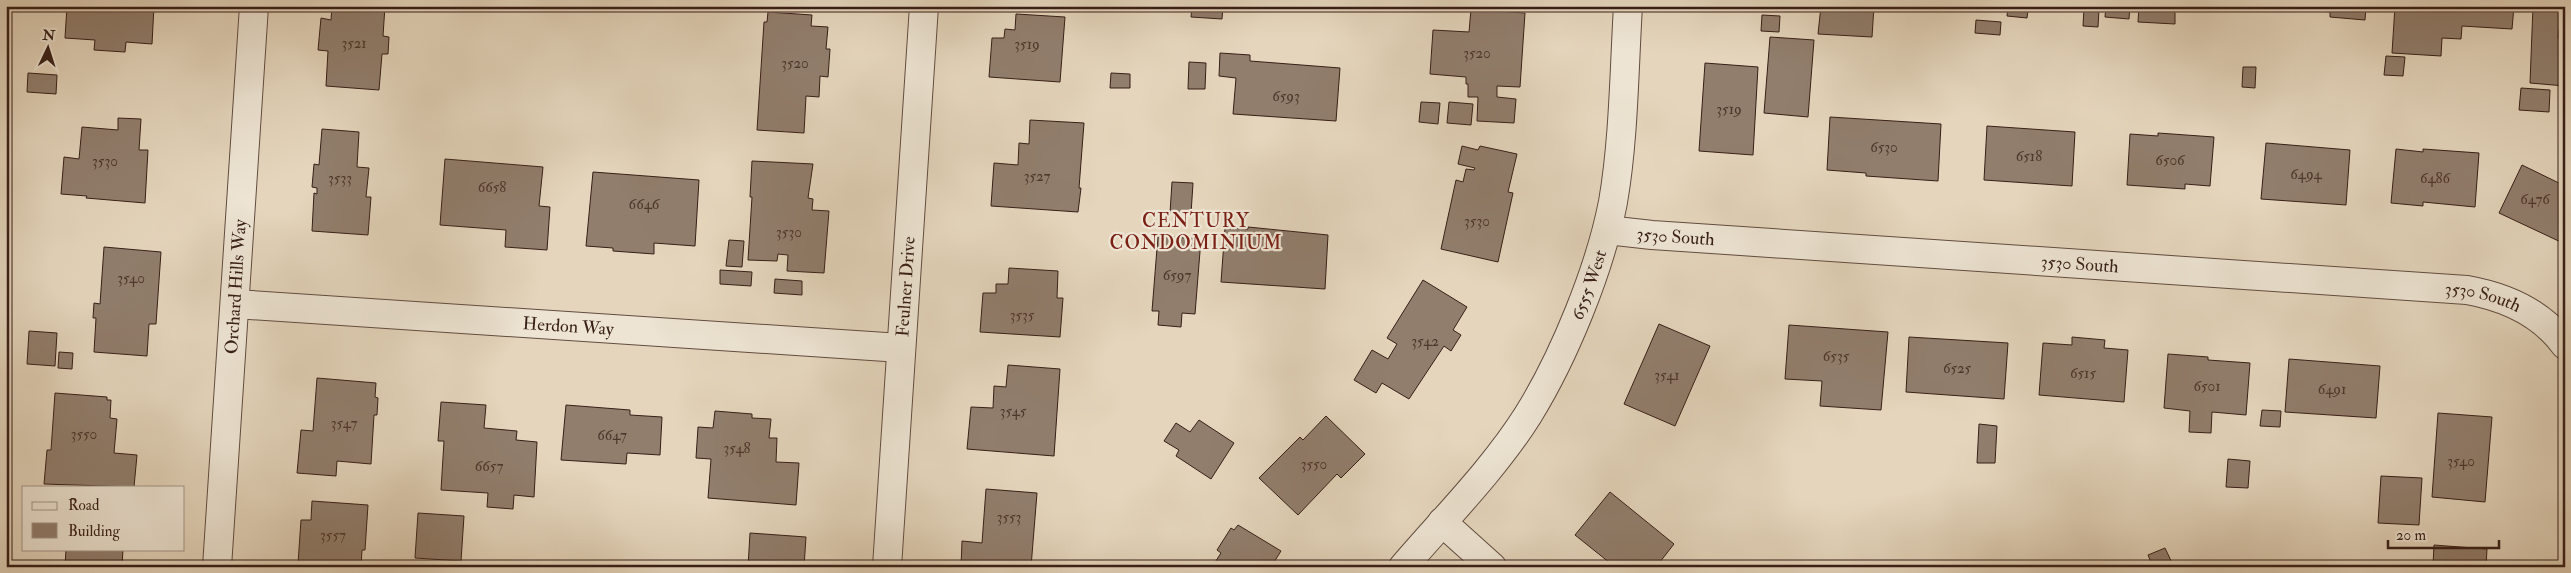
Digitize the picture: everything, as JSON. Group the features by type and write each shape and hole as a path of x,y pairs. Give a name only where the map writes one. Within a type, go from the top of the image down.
{"street":[{"name":"Orchard Hills Way","path":"217,567 254,6"},
{"name":"Feulner Drive","path":"887,567 924,6"},
{"name":"6555 West","path":"1403,567 1502,451 1528,415 1570,331 1591,279 1607,230 1618,159 1628,6"},
{"name":"3530 South","path":"1607,230 1652,235 2467,290 2508,300 2544,322 2565,345"},
{"name":"Herdon Way","path":"235,304 901,348"},
{"path":"1442,522 1492,567"}],"building":[{"path":"67,6 154,6 152,44 126,42 125,52 94,50 95,40 65,38"},
{"path":"332,6 385,6 383,36 389,37 388,54 382,54 379,90 326,86 328,51 318,50 321,18 331,20"},
{"path":"1192,6 1223,6 1222,19 1191,17"},
{"path":"1705,6 1760,6 1760,11"},
{"path":"1821,6 1874,6 1872,37 1818,34"},
{"path":"2008,6 2045,6 2044,11 2028,10 2027,18 2007,16"},
{"path":"2106,6 2130,6 2129,19 2105,17"},
{"path":"2139,6 2175,6 2175,24 2138,22"},
{"path":"2268,6 2366,6 2365,20 2330,17 2330,12"},
{"path":"2395,6 2514,6 2512,29 2462,26 2461,39 2442,38 2441,56 2392,53"},
{"path":"2533,6 2565,6 2565,29 2559,29 2558,38 2565,38 2565,86 2530,83"},
{"path":"2084,8 2099,9 2098,27 2083,26"},
{"path":"1471,9 1525,13 1520,87 1497,86 1497,97 1516,99 1514,123 1477,121 1478,97 1468,97 1466,77 1430,74 1433,30 1469,32"},
{"path":"768,12 812,15 811,26 828,27 826,49 830,49 828,77 820,76 819,97 806,96 804,133 757,130 764,22 767,22"},
{"path":"1016,14 1065,17 1060,82 989,77 992,38 1004,38 1005,29 1015,30"},
{"path":"1762,15 1780,16 1779,32 1761,31"},
{"path":"1976,20 2001,22 2000,35 1975,33"},
{"path":"1770,37 1814,40 1808,117 1764,113"},
{"path":"1220,53 1250,55 1250,61 1340,68 1336,121 1233,114 1236,78 1219,76"},
{"path":"2386,56 2405,57 2403,76 2384,75"},
{"path":"1189,62 1206,63 1205,89 1188,89"},
{"path":"1705,63 1758,67 1753,155 1699,151"},
{"path":"2243,67 2256,67 2255,88 2242,87"},
{"path":"28,73 57,75 56,94 27,92"},
{"path":"1111,73 1130,74 1130,88 1110,88"},
{"path":"2521,88 2550,90 2549,112 2519,110"},
{"path":"1421,102 1440,103 1438,124 1419,122"},
{"path":"1449,102 1473,104 1471,125 1447,123"},
{"path":"1830,117 1941,124 1938,181 1866,176 1866,173 1827,170"},
{"path":"118,118 141,119 139,150 148,150 145,203 61,194 64,157 79,159 82,127 118,130"},
{"path":"1030,120 1084,123 1078,212 991,206 994,163 1018,165 1019,143 1029,144"},
{"path":"1987,126 2075,132 2072,186 1984,180"},
{"path":"322,129 359,132 357,167 369,168 366,197 371,197 368,235 312,231 314,193 317,194 317,188 312,187 314,164 319,165"},
{"path":"2158,133 2214,137 2210,186 2185,184 2185,189 2127,185 2130,134 2158,136"},
{"path":"2266,143 2350,150 2346,205 2261,199"},
{"path":"1462,146 1478,150 1480,146 1517,154 1508,192 1513,193 1498,262 1441,249 1456,180 1463,182 1466,169 1474,170 1475,168 1458,164"},
{"path":"2396,149 2423,152 2423,149 2479,153 2475,207 2423,202 2423,206 2391,203"},
{"path":"445,159 543,167 539,206 550,207 547,250 505,247 506,230 440,225"},
{"path":"752,161 813,164 808,198 813,199 812,210 829,211 824,273 787,271 788,255 778,254 777,261 748,260"},
{"path":"2522,165 2565,186 2565,244 2499,213"},
{"path":"593,172 699,180 695,246 654,243 654,254 613,251 613,248 586,246"},
{"path":"1172,182 1193,183 1191,214 1170,213"},
{"path":"1248,227 1328,235 1325,289 1221,282 1225,228 1248,229"},
{"path":"1158,236 1201,239 1195,314 1182,313 1181,327 1158,325 1159,311 1152,311"},
{"path":"729,240 744,241 742,267 726,266"},
{"path":"104,247 161,252 156,324 149,324 147,356 94,352 96,318 93,318 94,303 100,304"},
{"path":"1009,268 1058,271 1057,298 1063,298 1060,337 980,332 983,293 996,293 996,284 1008,284"},
{"path":"720,270 752,272 751,286 720,284"},
{"path":"775,279 802,281 802,295 774,293"},
{"path":"1423,280 1467,307 1453,330 1461,335 1451,351 1444,346 1409,399 1382,383 1376,393 1354,380 1372,350 1388,359 1397,344 1387,338"},
{"path":"1659,324 1710,346 1675,426 1624,404"},
{"path":"1789,325 1888,332 1881,410 1820,406 1822,381 1785,379"},
{"path":"29,331 57,333 55,366 27,364"},
{"path":"1909,337 2008,343 2004,399 1906,392"},
{"path":"2072,337 2105,340 2104,348 2128,350 2124,402 2039,395 2043,343 2072,345"},
{"path":"59,352 73,353 72,369 58,368"},
{"path":"2168,354 2208,357 2208,360 2250,363 2246,415 2212,412 2211,433 2189,432 2190,411 2164,408"},
{"path":"2289,359 2380,366 2376,418 2285,412"},
{"path":"1008,365 1060,369 1054,456 967,449 971,407 993,408 994,386 1006,387"},
{"path":"317,378 376,383 375,397 378,398 377,415 374,415 371,464 337,461 336,476 297,473 301,430 313,431"},
{"path":"55,393 107,397 107,400 111,400 110,418 117,419 114,453 137,455 134,486 44,484 47,450 51,450"},
{"path":"441,402 486,405 484,428 517,431 516,440 537,442 534,497 514,495 513,509 487,507 488,493 441,490 444,441 438,441"},
{"path":"566,405 630,410 630,415 662,417 660,455 627,453 626,464 561,460"},
{"path":"2262,410 2281,411 2280,427 2260,426"},
{"path":"715,411 752,414 752,418 771,419 769,438 777,438 776,462 799,463 796,505 708,498 711,459 696,458 698,427 713,428"},
{"path":"2438,413 2492,417 2485,502 2432,497"},
{"path":"1326,416 1365,454 1341,478 1337,474 1298,515 1259,478 1300,437 1303,440"},
{"path":"1199,420 1234,443 1211,479 1176,456 1179,450 1164,441 1176,423 1190,432"},
{"path":"1979,424 1997,426 1995,463 1977,463"},
{"path":"2228,459 2250,461 2248,488 2226,487"},
{"path":"2381,476 2422,478 2419,525 2378,523"},
{"path":"986,489 1037,493 1031,567 961,567 962,541 982,543"},
{"path":"1610,492 1674,544 1656,567 1615,567 1575,535"},
{"path":"312,501 368,505 365,550 362,550 361,567 293,567 293,564 298,564 301,520 311,520"},
{"path":"418,513 464,516 461,561 415,558"},
{"path":"1238,525 1281,551 1271,567 1212,567 1221,553 1217,550 1231,528 1234,530"},
{"path":"750,533 806,537 804,567 748,567"},
{"path":"2434,545 2487,549 2486,567 2413,567 2414,563 2433,565"},
{"path":"2165,548 2174,567 2153,567 2148,555"},
{"path":"66,550 123,550 122,567 65,567"}],"district":[{"name":"CENTURY CONDOMINIUM","path":"1196,231"}]}
